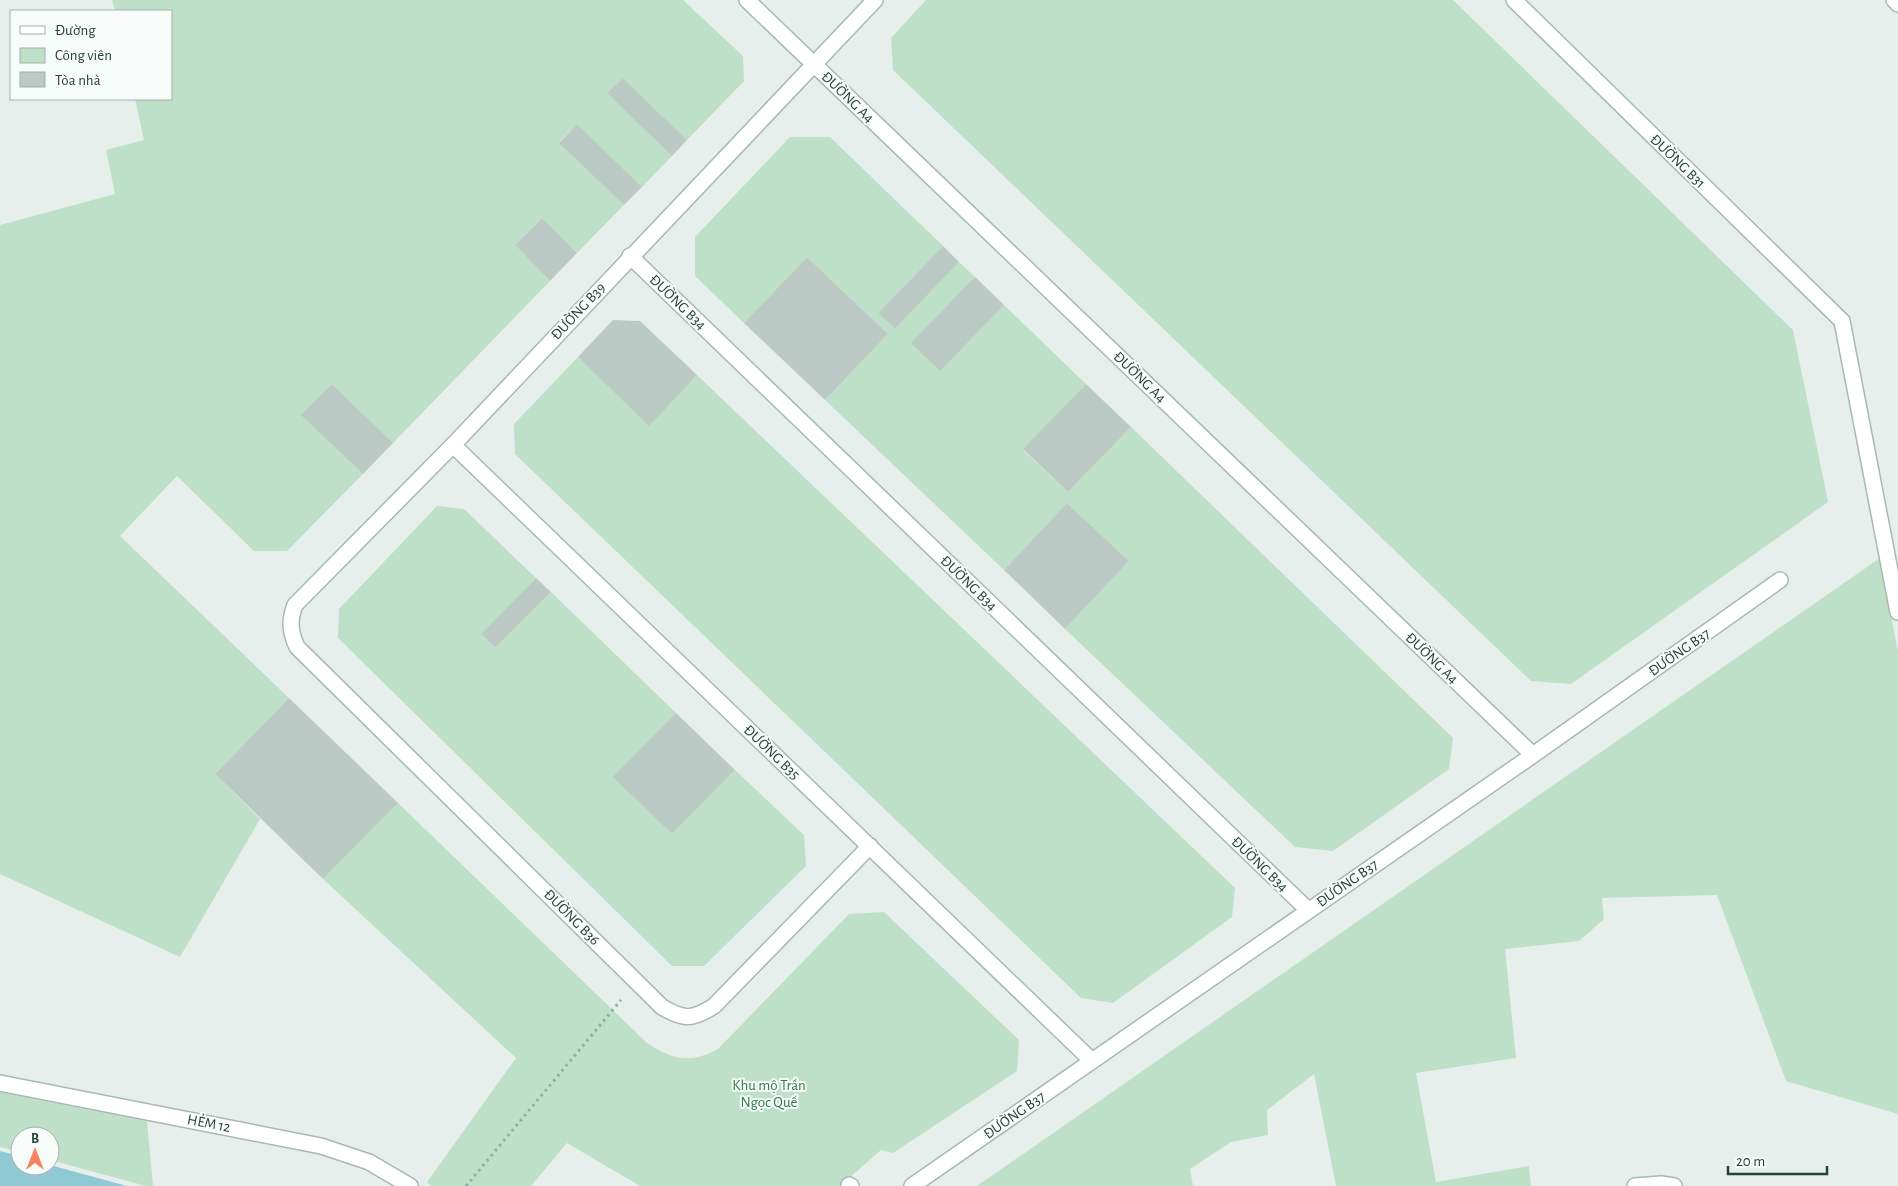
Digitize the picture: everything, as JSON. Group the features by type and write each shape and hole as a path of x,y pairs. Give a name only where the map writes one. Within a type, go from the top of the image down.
{"street":[{"name":"ĐƯỜNG A4","path":"747,0 1533,755"},
{"name":"ĐƯỜNG B39","path":"290,625 291,614 295,605 453,444 875,0"},
{"name":"ĐƯỜNG B31","path":"1514,0 1842,321 1898,612"},
{"path":"1894,0 1898,4"},
{"name":"ĐƯỜNG B34","path":"630,256 1308,910"},
{"name":"ĐƯỜNG B35","path":"453,444 1091,1060"},
{"name":"ĐƯỜNG B37","path":"912,1186 1533,755 1780,580"},
{"name":"ĐƯỜNG B36","path":"290,625 292,636 297,646 637,982 662,1006 678,1016 698,1016 714,1006 870,846"},
{"name":"HẺM 12","path":"0,1082 321,1146 369,1162 410,1186"},
{"path":"1635,1186 1661,1184 1674,1186"}],"path":[{"path":"466,1186 603,1020 637,982"}],"green space":[{"path":"112,0 683,0 743,56 744,81 687,140 623,78 608,93 672,156 642,187 577,124 559,142 624,205 577,253 542,218 515,245 550,281 393,443 332,384 302,415 363,474 287,551 254,551 177,476 120,536 289,698 215,774 260,819 180,957 0,874 0,225 115,194 106,150 144,140 135,100 172,100 172,10 115,10"},
{"path":"926,0 1453,0 1793,330 1828,502 1571,684 1531,681 893,70 891,38"},
{"path":"790,137 830,137 943,246 878,313 895,329 959,262 975,277 940,370 1004,305 1086,384 1023,450 1068,492 1131,427 1453,738 1449,769 1333,851 1295,847 1065,629 1129,561 1067,503 1004,570 825,400 888,334 807,257 744,323 695,276 695,237"},
{"path":"578,357 649,425 697,375 1235,888 1232,917 1113,1003 1081,998 515,454 514,424"},
{"path":"437,506 464,509 536,578 481,634 495,648 551,592 676,713 614,777 672,834 735,770 804,835 806,866 704,966 672,966 338,638 339,609"},
{"path":"1880,558 1898,652 1898,1114 1786,1081 1717,895 1602,898 1604,919 1579,941 1505,949 1516,1058 1416,1073 1436,1182 1529,1166 1531,1186 1336,1186 1314,1074 1267,1110 1268,1135 1231,1142 1190,1169 1193,1186 977,1186"},
{"name":"Khu mộ Trần Ngọc Quế","path":"398,803 647,1043 665,1053 682,1058 690,1058 699,1057 718,1049 849,914 884,912 1019,1040 1017,1071 893,1153 881,1150 840,1186 640,1186 567,1143 531,1186 431,1186 427,1182 516,1058 323,879"},
{"path":"0,1092 147,1121 153,1186 146,1186 60,1163 60,1126 10,1126 10,1150 0,1147"}],"water":[{"path":"0,1151 10,1154 10,1176 60,1176 60,1168 127,1186 0,1186"}],"building":[{"path":"623,78 687,140 672,156 607,93"},
{"path":"577,124 642,187 624,205 559,143"},
{"path":"542,218 577,253 550,281 515,245"},
{"path":"943,246 959,262 895,329 878,313"},
{"path":"807,257 888,334 825,400 744,323"},
{"path":"975,277 1004,305 940,371 911,343"},
{"path":"613,320 640,321 697,375 649,426 578,357"},
{"path":"332,384 393,443 363,474 301,415"},
{"path":"1086,384 1131,427 1068,492 1023,449"},
{"path":"1067,503 1129,561 1065,629 1004,570"},
{"path":"536,578 551,592 495,648 481,634"},
{"path":"289,698 398,803 323,879 215,774"},
{"path":"676,713 735,770 672,834 613,777"}]}
